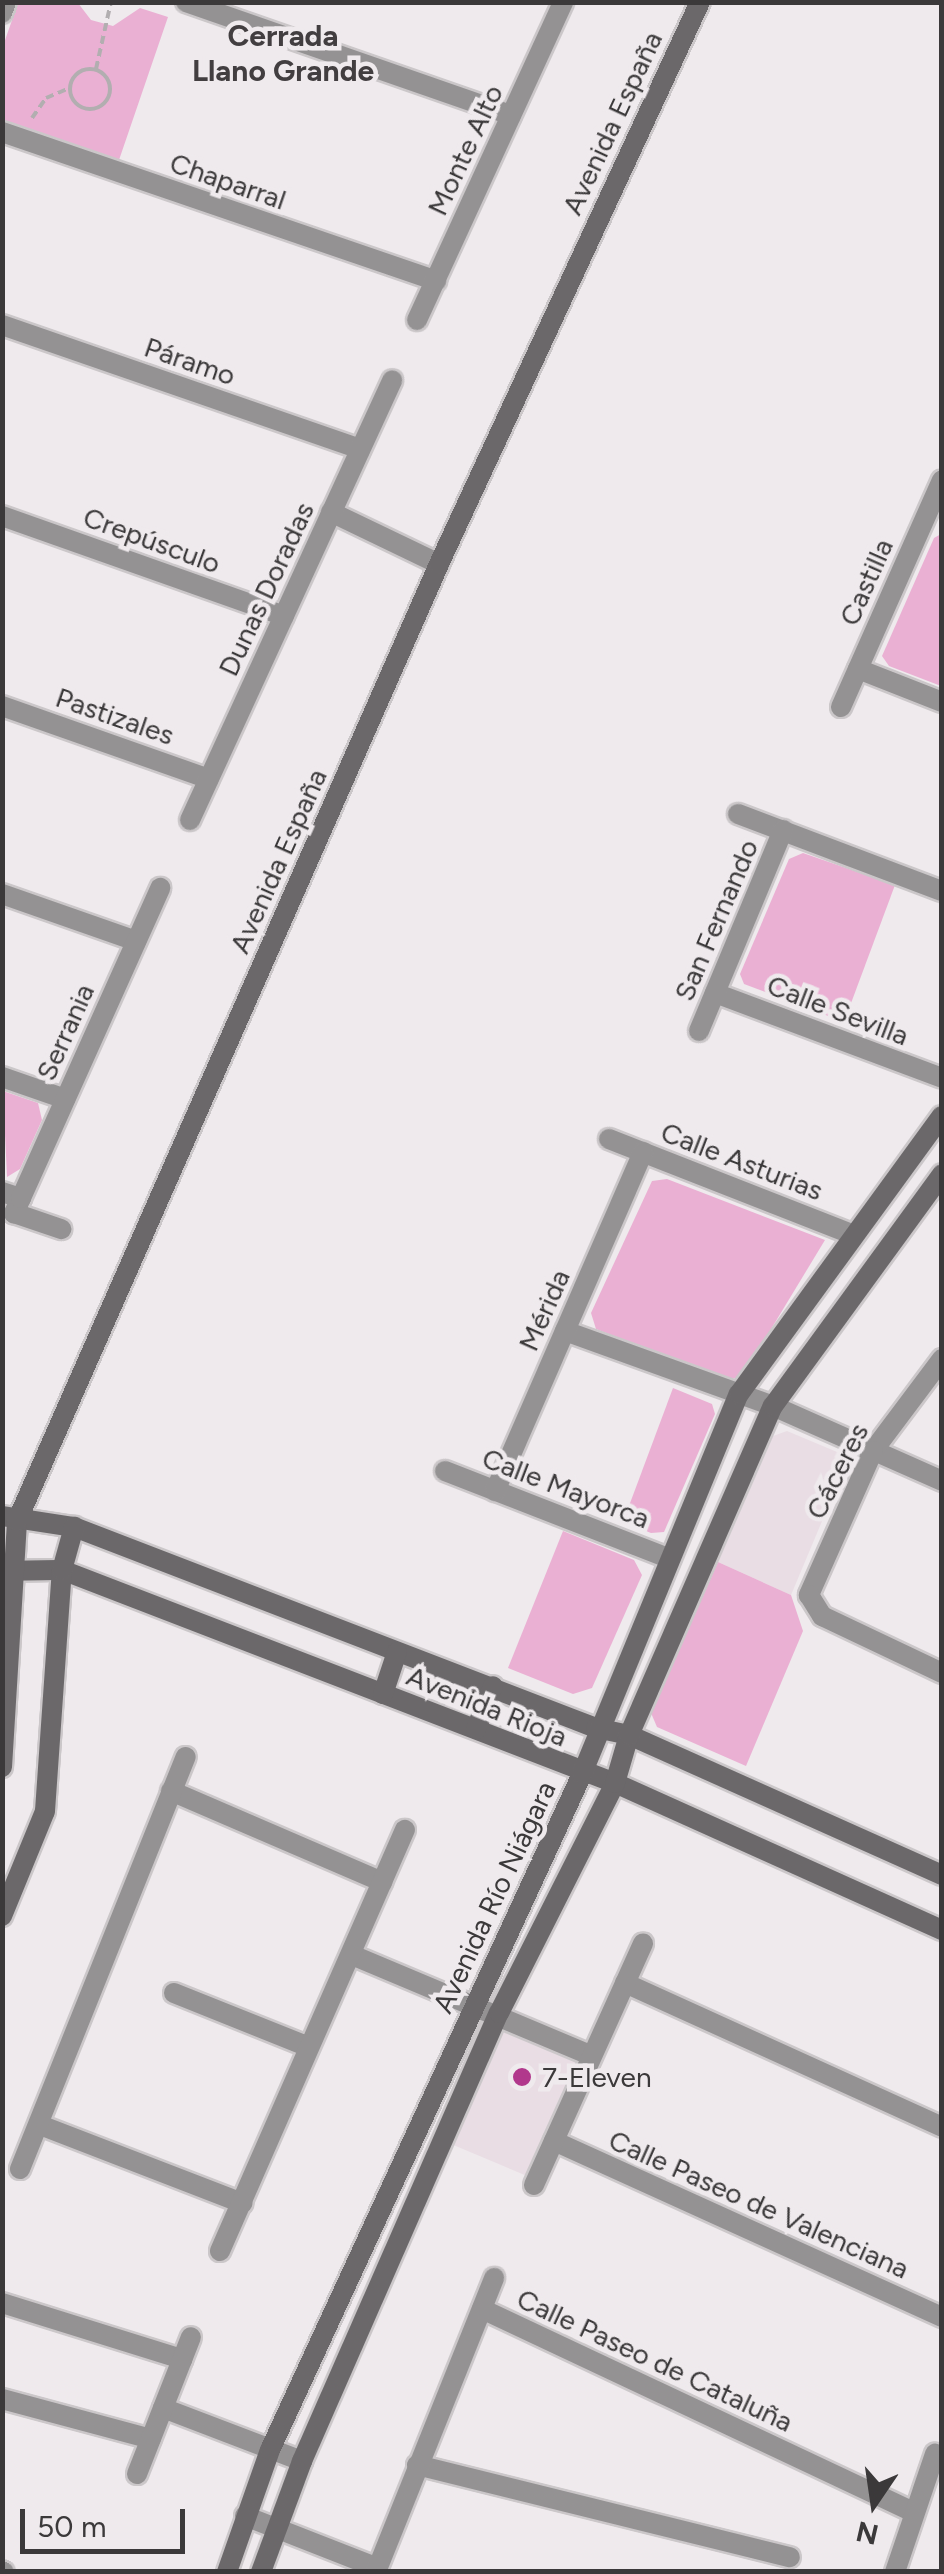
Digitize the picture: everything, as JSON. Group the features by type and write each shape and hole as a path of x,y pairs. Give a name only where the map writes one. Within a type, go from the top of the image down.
{"main road":[{"name":"Avenida España","path":"2,1767 10,1518 438,564 700,2"},
{"name":"Avenida Río Niágara","path":"227,2572 270,2450 582,1774 596,1728 666,1557 739,1394 854,1235 938,1129"},
{"name":"Avenida Río Niágara","path":"261,2572 302,2462 499,2013 615,1783 628,1735 773,1406 942,1174"},
{"name":"Avenida Rioja","path":"10,1518 74,1527 596,1728 628,1735 942,1875"},
{"path":"2,1916 45,1811 62,1570 74,1527"},
{"name":"Avenida Rioja","path":"8,1573 62,1570 476,1729 582,1774 615,1783 942,1930"},
{"path":"383,1694 397,1652"},
{"path":"476,1729 492,1686"}],"street":[{"path":"2,13 6,2"},
{"path":"186,2 512,114"},
{"name":"Monte Alto","path":"418,320 563,2"},
{"name":"Chaparral","path":"12,135 436,281"},
{"name":"Páramo","path":"2,325 360,450"},
{"name":"Dunas Doradas","path":"190,820 392,380"},
{"name":"Castilla","path":"841,707 935,512 942,480"},
{"path":"331,512 438,564"},
{"name":"Crepúsculo","path":"2,516 284,616"},
{"path":"858,670 942,702"},
{"name":"Pastizales","path":"2,706 210,778"},
{"path":"738,814 942,890"},
{"name":"San Fernando","path":"699,1032 783,830"},
{"name":"Serrania","path":"12,1195 65,1100 160,888"},
{"path":"2,894 136,941"},
{"name":"Calle Sevilla","path":"716,992 942,1078"},
{"path":"2,1077 65,1100"},
{"name":"Calle Asturias","path":"609,1139 854,1235"},
{"name":"Mérida","path":"495,1491 643,1152"},
{"path":"12,1195 14,1213 61,1229"},
{"path":"565,1331 773,1406 942,1482"},
{"name":"Cáceres","path":"942,1360 873,1451 809,1594 822,1616 942,1673"},
{"name":"Calle Mayorca","path":"445,1472 666,1557"},
{"path":"20,2169 186,1757"},
{"path":"171,1792 382,1882"},
{"path":"220,2251 405,1830"},
{"path":"534,2185 643,1944"},
{"path":"352,1955 472,2007 499,2013 592,2056"},
{"path":"625,1983 942,2127"},
{"path":"174,1993 310,2048"},
{"path":"40,2125 242,2203"},
{"name":"Calle Paseo de Valenciana","path":"554,2141 942,2317"},
{"name":"Calle Paseo de Cataluña","path":"246,2516 377,2570 494,2278"},
{"path":"2,2303 182,2359"},
{"name":"Calle Paseo de Cataluña","path":"482,2309 914,2512"},
{"path":"137,2474 190,2338"},
{"path":"2,2399 150,2439"},
{"path":"163,2408 302,2462"},
{"path":"895,2572 935,2454"},
{"path":"416,2465 790,2557"}],"path":[{"path":"69,88 82,107 98,107 110,88 96,69 111,2"},
{"path":"12,135 46,98 69,88 75,74 96,69"}],"shaded area":[{"path":"18,3 78,3 91,20 113,26 140,8 168,17 119,160 3,121 3,46"},
{"path":"941,534 941,686 889,666 882,656 934,538"},
{"path":"803,853 895,885 844,1022 744,984 740,974 789,859"},
{"path":"3,1091 38,1103 42,1120 20,1169 7,1177"},
{"path":"667,1179 825,1240 742,1377 726,1380 596,1329 591,1313 652,1181"},
{"path":"673,1388 712,1404 715,1414 664,1532 651,1533 623,1522"},
{"path":"787,1431 849,1457 791,1595 718,1562 773,1436"},
{"path":"563,1531 634,1560 642,1575 592,1688 573,1694 508,1668"},
{"path":"718,1562 791,1595 803,1631 746,1766 657,1727 651,1713"},
{"path":"513,2029 579,2060 527,2176 451,2144 498,2036"}],"place":[{"name":"7-Eleven","path":"522,2077"}],"district":[{"name":"Cerrada Llano Grande","path":"283,53"}]}
